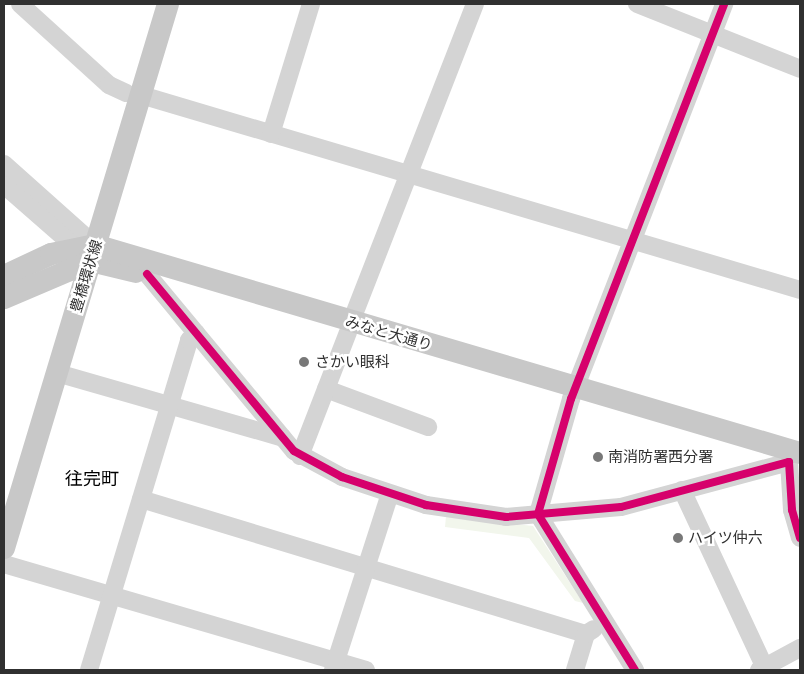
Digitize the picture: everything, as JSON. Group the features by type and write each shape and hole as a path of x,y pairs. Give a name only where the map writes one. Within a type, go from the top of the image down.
{"main road":[{"name":"豊橋環状線","path":"133,94 153,4"},
{"name":"豊橋環状線","path":"4,497 84,252 133,94 168,4"},
{"name":"豊橋環状線","path":"4,548 57,373 84,252"},
{"name":"みなと大通り","path":"84,252 147,274 350,327"},
{"name":"みなと大通り","path":"84,252 350,327 573,393 797,455"},
{"path":"4,276 51,254 84,252"},
{"path":"4,298 84,252"}],"street":[{"path":"20,4 109,85 133,94 632,239 800,290"},
{"path":"271,134 311,4"},
{"path":"300,456 474,4"},
{"path":"637,4 800,69"},
{"path":"635,670 538,514 573,393 724,4"},
{"name":"みなと大通り","path":"4,164 84,252"},
{"name":"みなと大通り","path":"4,184 84,252"},
{"path":"147,274 300,456 390,494 469,513 506,517 621,507 797,455 792,510 800,538"},
{"path":"89,670 189,340 196,333"},
{"path":"57,373 283,438"},
{"path":"326,389 428,427"},
{"path":"682,490 763,669 800,648"},
{"path":"334,666 364,566 390,494"},
{"path":"142,499 586,634"},
{"path":"4,564 112,594 334,666 366,670"},
{"path":"575,670 586,634 605,622"}],"shaded area":[{"path":"446,516 533,526 583,603 575,601 529,538 445,527"}],"cycle path":[{"path":"635,670 538,514 571,399 724,4"},
{"path":"147,274 294,451 342,477 426,505 506,517 621,507 789,462 792,510 800,538"}],"place":[{"name":"さかい眼科","path":"304,362"},
{"name":"南消防署西分署","path":"598,457"},
{"name":"ハイツ仲六","path":"678,538"}],"district":[{"name":"往完町","path":"92,478"}]}
